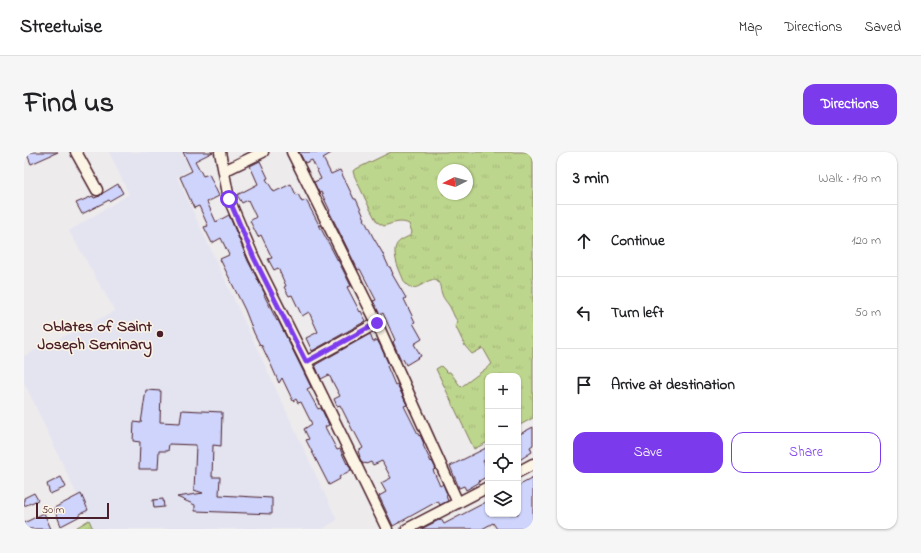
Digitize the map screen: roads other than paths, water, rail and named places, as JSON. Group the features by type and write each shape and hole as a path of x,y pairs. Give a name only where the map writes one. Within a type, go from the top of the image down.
{"street":[{"path":"76,152 97,190"},
{"path":"220,152 229,199 254,258 387,529"},
{"path":"224,171 263,152"},
{"path":"292,152 377,323 458,503"},
{"path":"306,362 377,323"},
{"path":"521,470 533,464"},
{"path":"407,529 485,489"}],"place":[{"name":"Oblates of Saint Joseph Seminary","path":"160,334"}]}
